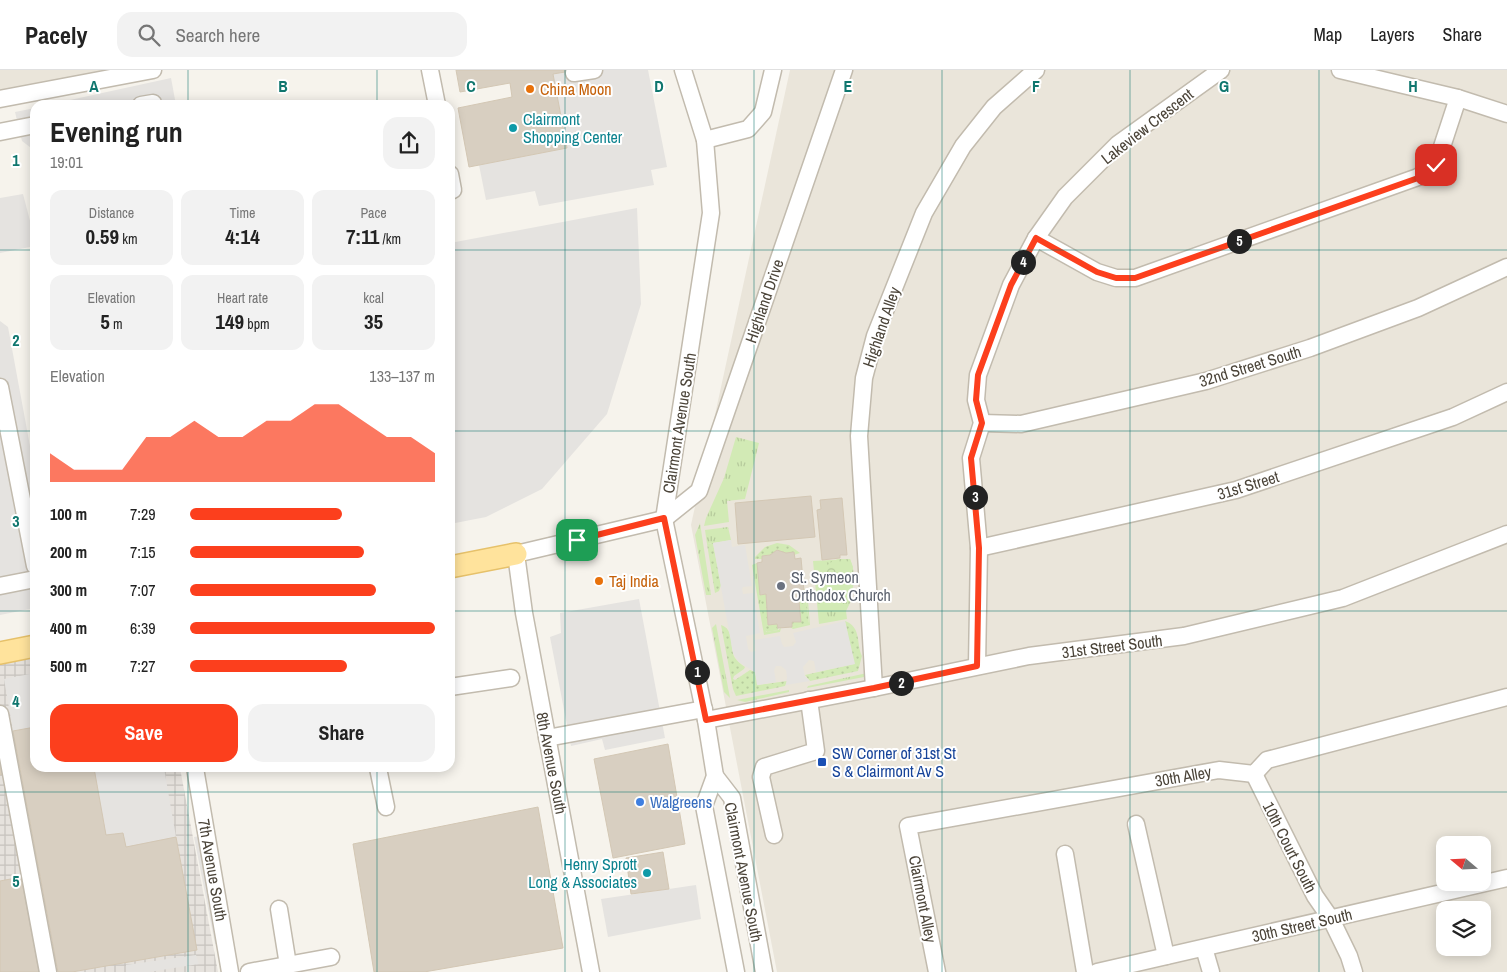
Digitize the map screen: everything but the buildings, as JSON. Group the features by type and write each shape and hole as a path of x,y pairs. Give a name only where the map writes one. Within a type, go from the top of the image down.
{"main road":[{"path":"455,566 516,554"},
{"path":"0,653 30,647"}],"street":[{"path":"0,99 153,70"},
{"path":"430,70 436,100"},
{"path":"574,73 594,70"},
{"name":"Clairmont Avenue South","path":"683,70 705,140 712,213 664,518 705,715 715,776 732,798 764,972"},
{"path":"705,140 748,129 763,112 773,70"},
{"name":"Highland Drive","path":"664,518 699,491 844,70"},
{"name":"Highland Alley","path":"874,688 859,436 864,378 875,336 924,213 963,146 994,107 1036,70"},
{"name":"Lakeview Crescent","path":"982,423 976,400 978,375 1011,285 1036,238 1065,197 1118,144 1221,70"},
{"path":"1340,70 1458,98 1507,114"},
{"path":"1036,238 1097,272 1116,278 1135,278 1418,178 1436,165 1458,98"},
{"path":"0,132 30,127"},
{"name":"32nd Street South","path":"982,423 1021,424 1206,381 1310,348 1418,308 1507,267"},
{"path":"0,387 30,540"},
{"name":"31st Street","path":"979,548 1236,490 1453,417 1507,392"},
{"path":"977,666 979,548 971,458 982,423"},
{"path":"516,554 664,518"},
{"name":"31st Street South","path":"548,738 809,700 1029,656 1184,636 1343,598 1507,534"},
{"name":"8th Avenue South","path":"516,554 524,613 591,972"},
{"path":"0,586 30,581"},
{"path":"455,686 511,678"},
{"path":"1254,774 1267,760 1507,697"},
{"path":"774,835 761,777 764,767 816,751 809,700"},
{"path":"0,714 48,972"},
{"name":"30th Alley","path":"908,826 1219,770 1254,774"},
{"name":"7th Avenue South","path":"196,772 230,972"},
{"path":"379,772 386,807"},
{"name":"10th Court South","path":"1254,774 1315,896 1331,918 1349,956 1354,972"},
{"name":"Clairmont Avenue South","path":"715,776 704,806 736,972"},
{"path":"1136,824 1166,956"},
{"name":"Clairmont Alley","path":"908,826 937,972"},
{"path":"1065,854 1086,972"},
{"name":"30th Street South","path":"1097,972 1507,878"},
{"path":"279,909 288,965"},
{"path":"1204,948 1211,972"},
{"path":"249,972 331,956"}],"shaded area":[{"path":"0,70 136,70 0,98"},
{"path":"564,70 648,70 667,167 651,170 654,185 539,206 535,191 486,200 479,165 567,148 553,74 564,72"},
{"path":"790,70 1507,70 1507,972 777,972 691,525"},
{"path":"171,78 175,100 70,100"},
{"path":"30,109 30,147 22,141 15,112"},
{"path":"23,194 30,221 30,247 0,253 0,198"},
{"path":"637,208 641,304 607,414 542,489 486,517 455,523 455,242"},
{"path":"0,321 8,327 30,446 30,609 0,615"},
{"path":"731,540 732,547 745,545 752,586 743,587 742,589 743,594 753,593 760,633 746,636 748,649 751,652 756,651 754,640 780,636 784,647 793,646 796,642 793,633 845,621 855,664 816,672 814,661 809,660 803,667 805,677 810,681 786,685 786,670 781,666 776,666 774,670 776,682 757,685 755,672 739,662 733,653 713,543"},
{"path":"639,599 665,738 605,750 602,739 571,746 550,637 561,633 560,613"},
{"path":"30,656 30,772 181,772 218,972 0,972 0,662"},
{"path":"30,674 30,728 13,731 4,679"},
{"path":"95,772 165,772 176,837 126,847 123,833 106,835"},
{"path":"200,836 220,943 215,944 194,837"},
{"path":"696,885 701,919 608,937 601,899"},
{"path":"196,955 199,964 149,972 126,972 126,965"}],"green space":[{"path":"736,437 759,443 745,499 727,501 729,522 704,526 724,478"},
{"path":"700,523 711,595 706,595 695,535"},
{"path":"728,527 731,540 707,544 705,530"},
{"path":"713,543 721,585 719,591 715,593 707,544"},
{"path":"777,543 789,545 800,553 794,555 794,552 786,553 777,550 770,555 762,556 762,559 755,559 765,547"},
{"path":"838,559 850,559 851,561 854,578 852,597 826,601 822,581 823,571 826,566"},
{"path":"850,559 854,579 851,588 852,599 846,611 847,619 819,624 813,561"},
{"path":"757,563 766,632 781,628 780,632 764,635 752,565"},
{"path":"805,589 807,589 810,625 793,629 790,627 809,622"},
{"path":"805,589 809,624 792,627 792,622 801,621 798,591"},
{"path":"766,594 768,625 777,624 778,630 767,632 765,630 760,595"},
{"path":"845,621 854,627 858,637 862,656 858,671 810,681 805,675 854,664"},
{"path":"716,624 730,698 724,692 712,628"},
{"path":"721,625 728,630 735,658 745,667 733,679 735,680 750,670 755,672 758,685 787,681 785,686 736,696"},
{"path":"867,673 864,677 807,688 808,686"},
{"path":"789,690 789,692 745,702 737,700"}],"place":[{"name":"China Moon","path":"530,89"},
{"name":"Clairmont Shopping Center","path":"513,128"},
{"name":"Taj India","path":"599,581"},
{"name":"St. Symeon Orthodox Church","path":"781,586"},
{"name":"SW Corner of 31st St S & Clairmont Av S","path":"822,762"},
{"name":"Walgreens","path":"640,802"},
{"name":"Henry Sprott Long & Associates","path":"647,873"}],"route":[{"path":"577,540 664,518 706,720 977,666 979,548 971,458 982,423 976,400 978,375 1011,285 1036,238 1097,272 1116,278 1135,278 1418,178 1436,165"}]}
